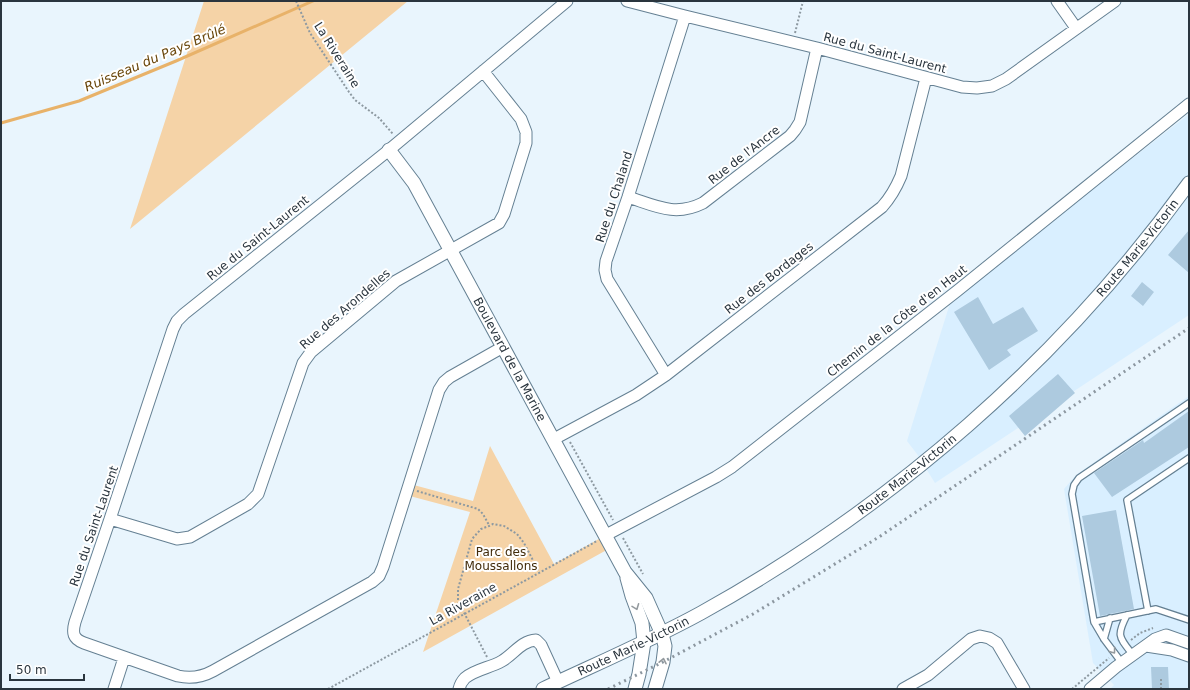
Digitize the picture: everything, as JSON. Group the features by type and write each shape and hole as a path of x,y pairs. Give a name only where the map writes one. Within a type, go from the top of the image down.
{"street":[{"name":"Rue du Saint-Laurent","path":"503,347 450,377 444,382 439,390 383,567 379,576 372,582 214,671 198,677 185,678 178,676 84,644 78,641 74,636 73,629 75,622 173,329 177,321 388,150 567,1"},
{"name":"Rue du Saint-Laurent","path":"627,1 817,48 926,78 977,88 992,86 1006,79 1115,1"},
{"path":"1057,1 1076,28"},
{"name":"Rue du Chaland","path":"666,375 607,279 605,270 606,261 628,197 685,16"},
{"name":"Rue de l'Ancre","path":"628,197 668,210 693,208 703,203 790,136 796,130 800,122 817,48"},
{"name":"Rue des Arondelles","path":"110,519 177,539 190,538 248,504 258,494 303,363 311,352 396,281 495,225 502,219 526,143 526,132 521,119 483,71"},
{"name":"Rue des Bordages","path":"560,436 636,395 666,375 882,207 889,200 896,189 901,176 926,78"},
{"name":"Chemin de la Côte d'en Haut","path":"606,535 716,477 732,467 957,291 1189,104"},
{"name":"Boulevard de la Marine","path":"388,150 414,184 503,347 560,436 625,572 642,623 644,642 635,689"},
{"name":"Route Marie-Victorin","path":"543,689 662,634 738,591 813,545 890,490 940,450 1021,377 1085,311 1135,253 1189,183"},
{"name":"Boulevard de la Marine","path":"625,572 646,598 662,634 665,646 663,662 655,689"},
{"path":"903,689 928,675 971,639 980,636 990,638 997,644 1024,689"},
{"path":"1090,689 1155,639 1163,636 1189,643"},
{"path":"459,689 463,680 472,673 504,660 529,640 536,640 541,644 558,682"},
{"path":"1146,646 1166,649 1189,656"},
{"path":"114,689 124,658"}],"lane":[{"path":"1122,663 1104,639 1094,622 1072,494 1074,485 1079,478 1189,403"},
{"path":"1148,610 1127,500 1189,458"},
{"path":"1094,622 1156,609 1189,620"},
{"path":"1127,615 1122,625 1120,634 1122,641 1133,655"},
{"path":"1104,639 1110,618"}],"path":[{"name":"La Riveraine","path":"296,1 310,33 349,92 355,100 379,118 393,134 388,150"},
{"path":"793,42 803,1"},
{"path":"560,436 618,529"},
{"path":"408,488 478,509 483,514 489,526"},
{"path":"491,666 458,601 458,589 472,539 481,529 493,524 504,526 517,534 524,543 539,572"},
{"name":"La Riveraine","path":"328,689 606,535"},
{"path":"1072,689 1108,658"},
{"path":"1160,678 1161,689"}],"shaded area":[{"path":"1189,114 1189,315 935,483 907,441 951,300"},
{"path":"1189,396 1189,689 1110,689 1114,685 1093,663 1064,489 1076,475"}],"green space":[{"path":"204,1 408,1 130,229"},
{"name":"Parc des Moussallons","path":"490,446 554,564 606,535 612,547 423,652 470,512 406,495 410,484 473,501"}],"building":[{"path":"1189,230 1189,273 1168,255"},
{"path":"1142,282 1154,292 1143,306 1131,296"},
{"path":"978,297 993,324 1023,307 1038,331 1007,350 1011,355 989,370 954,312"},
{"path":"1058,374 1075,393 1025,436 1009,416"},
{"path":"1189,411 1189,447 1112,497 1094,473 1143,440 1144,443"},
{"path":"1116,510 1134,609 1100,616 1082,516"},
{"path":"1151,667 1168,667 1169,689 1152,689"}],"waterway":[{"name":"Ruisseau du Pays Brûlé","path":"1,123 79,101 176,61 313,1"}],"railway":[{"path":"608,689 663,662 753,614 879,537 1189,328"}]}
